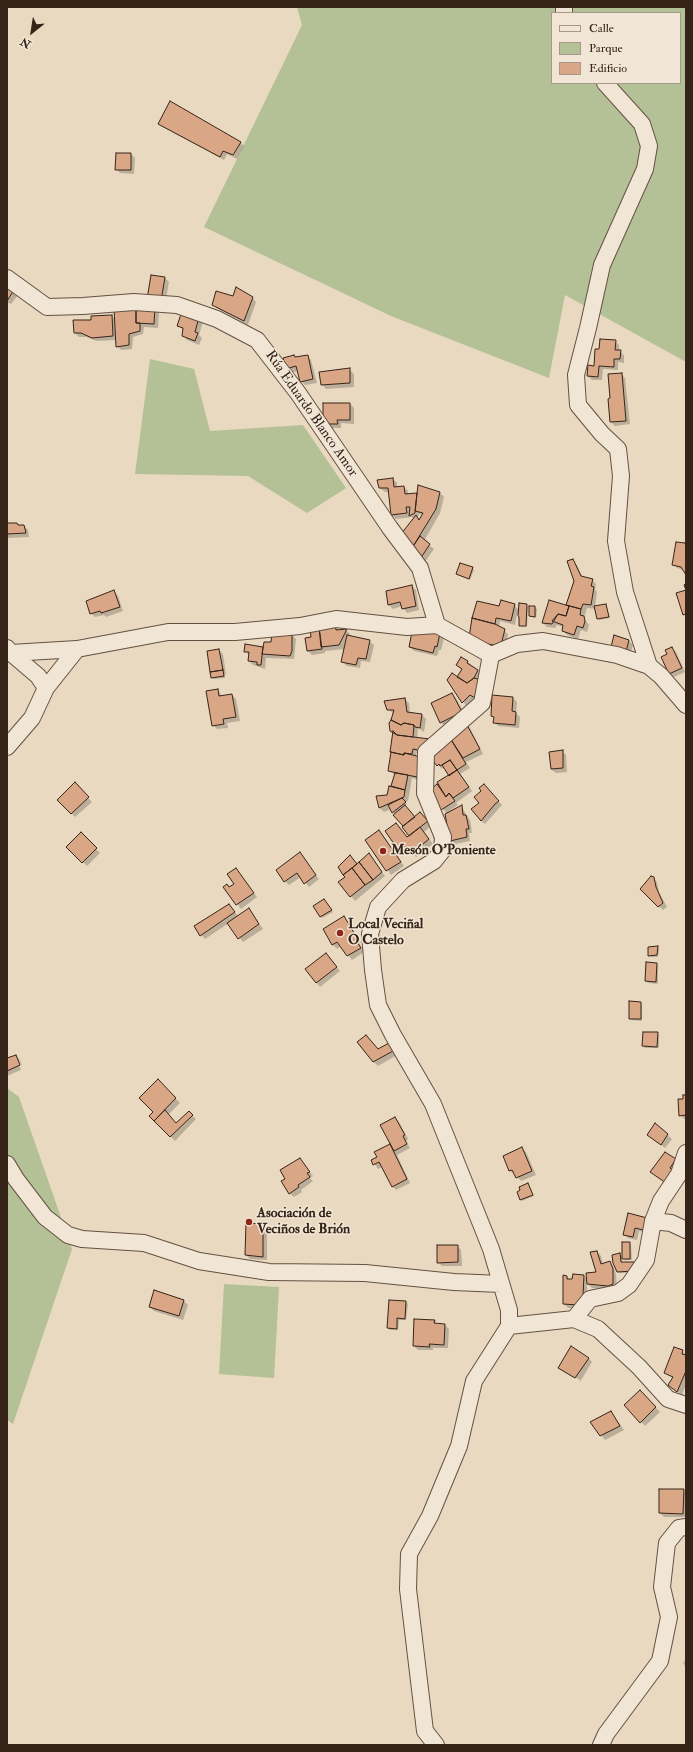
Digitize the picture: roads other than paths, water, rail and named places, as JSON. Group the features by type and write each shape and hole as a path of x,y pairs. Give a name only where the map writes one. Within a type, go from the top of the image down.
{"street":[{"path":"606,84 642,124 649,146 645,169 602,266 576,375 578,405 602,434 618,449 621,476 616,541 625,592 649,666"},
{"name":"Rúa Eduardo Blanco Amor","path":"7,278 47,307 134,302 177,305 217,319 257,340 298,393 390,528 420,568 437,625"},
{"path":"9,650 78,649 168,632 235,632 300,626 336,619 407,627 437,625 491,655"},
{"path":"491,655 517,644 543,641 617,655 649,666 661,676 686,705"},
{"path":"7,747 32,718 46,688 78,649"},
{"path":"9,650 38,676 46,688"},
{"path":"436,1745 425,1731 408,1589 409,1554 430,1516 459,1446 474,1381 509,1326 509,1310 491,1249 433,1104 393,1035 378,1004 370,934 378,907 403,880 434,861 442,851 443,837 425,793 426,752 482,704 491,655"},
{"path":"574,1318 590,1299 618,1293 630,1285 646,1260 653,1221 661,1202 678,1174 686,1153"},
{"path":"7,1164 16,1179 45,1217 68,1235 82,1239 144,1243 199,1261 269,1272 365,1274 454,1282 501,1284"},
{"path":"653,1221 671,1223 686,1230"},
{"path":"509,1326 574,1318 598,1329 639,1367 668,1398 686,1406"},
{"path":"601,1745 606,1734 660,1660 669,1617 662,1587 667,1544 679,1528 686,1527"}],"place":[{"name":"Mesón O'Poniente","path":"383,851"},
{"name":"Local Veciñal O Castelo","path":"340,933"},
{"name":"Asociación de Veciños de Brión","path":"249,1222"}]}
